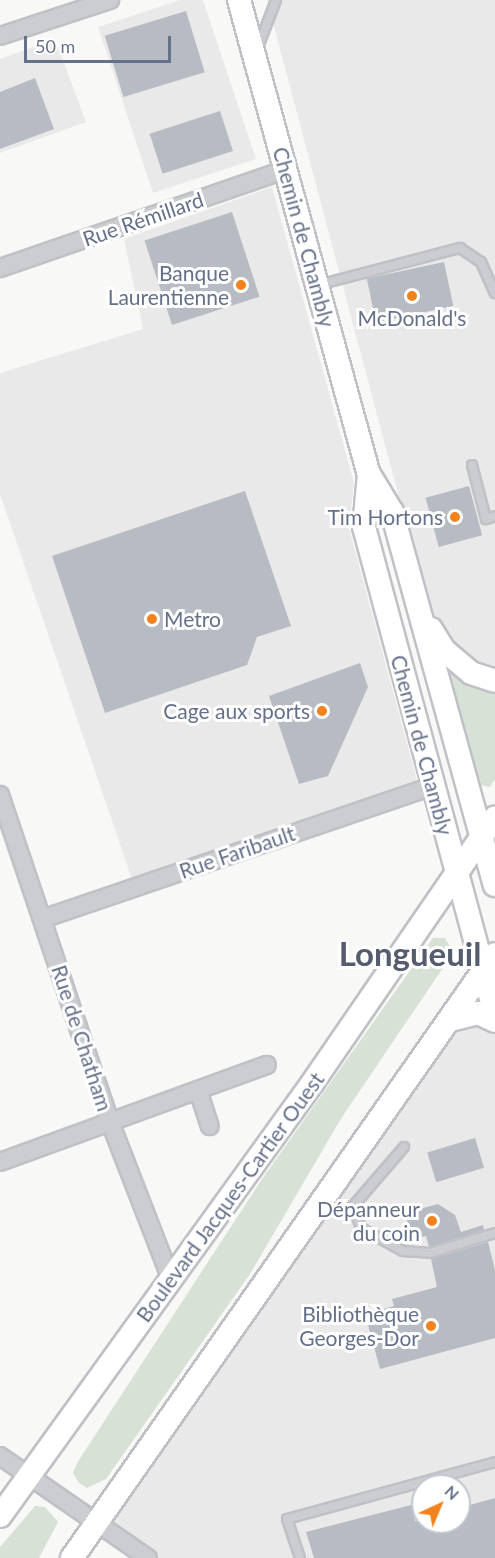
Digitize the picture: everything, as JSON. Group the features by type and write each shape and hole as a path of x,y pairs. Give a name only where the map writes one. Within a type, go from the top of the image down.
{"main road":[{"name":"Chemin de Chambly","path":"239,0 369,474 392,512 421,614 489,826 495,885"},
{"name":"Chemin de Chambly","path":"369,474 364,527 457,875 489,962 495,1014"},
{"path":"421,614 446,652 471,673 495,681"},
{"name":"Boulevard Jacques-Cartier Ouest","path":"0,1516 171,1279 457,875 489,826"},
{"path":"72,1558 489,962"},
{"path":"450,1020 478,1013 495,1021"}],"street":[{"path":"0,36 110,0"},
{"name":"Rue Rémillard","path":"0,268 285,170"},
{"name":"Rue Faribault","path":"42,919 433,786"},
{"name":"Rue de Chatham","path":"0,795 110,1122 171,1279"},
{"path":"0,1162 267,1065"},
{"path":"198,1090 210,1126"},
{"path":"0,1456 148,1558"}],"lane":[{"path":"255,56 276,0"},
{"path":"317,285 460,248 481,262 495,293"},
{"path":"472,465 486,519 495,516"},
{"path":"404,1148 353,1206 361,1228 403,1251 430,1253 495,1233"},
{"path":"300,1558 287,1519 495,1462"}],"shaded area":[{"path":"180,0 203,0 256,159 153,193 98,27"},
{"path":"267,0 495,0 495,671 451,648 432,622"},
{"path":"55,39 86,122 0,153 0,59"},
{"path":"272,187 354,483 349,528 418,784 132,879 0,494 0,373 143,329 124,239"},
{"path":"445,665 495,686 495,779 490,787 480,785"},
{"path":"433,938 445,938 452,950 449,959 342,1117 250,1274 106,1479 87,1488 79,1483 73,1473 77,1463 262,1179"},
{"path":"450,1020 495,1021 495,1558 148,1558 96,1522"},
{"path":"35,1506 45,1507 58,1522 39,1558 0,1558 0,1547"}],"building":[{"path":"186,11 205,72 123,97 105,36"},
{"path":"35,78 54,129 0,149 0,92"},
{"path":"220,111 233,151 163,174 150,134"},
{"path":"232,212 260,297 172,325 145,240"},
{"path":"444,262 453,306 376,322 367,278"},
{"path":"469,486 482,535 439,547 426,498"},
{"path":"245,491 291,626 257,637 247,665 105,713 52,556"},
{"path":"360,663 368,687 328,776 299,784 269,696"},
{"path":"475,1138 484,1168 436,1182 427,1153"},
{"name":"Dépanneur du coin","path":"438,1204 455,1215 461,1232 483,1225 484,1230 429,1247 426,1236 412,1239 405,1213"},
{"name":"Bibliothèque Georges-Dor","path":"488,1242 495,1270 495,1338 380,1369 365,1314 394,1306 392,1299 437,1287 431,1259"},
{"path":"495,1498 495,1558 314,1558 306,1532 411,1505 411,1534 471,1534 471,1505"}],"place":[{"name":"Banque Laurentienne","path":"241,285"},
{"name":"McDonald's","path":"412,296"},
{"name":"Tim Hortons","path":"455,517"},
{"name":"Metro","path":"152,619"},
{"name":"Cage aux sports","path":"322,711"},
{"name":"Dépanneur du coin","path":"432,1221"},
{"name":"Bibliothèque Georges-Dor","path":"431,1326"}],"district":[{"name":"Longueuil","path":"410,954"}]}
